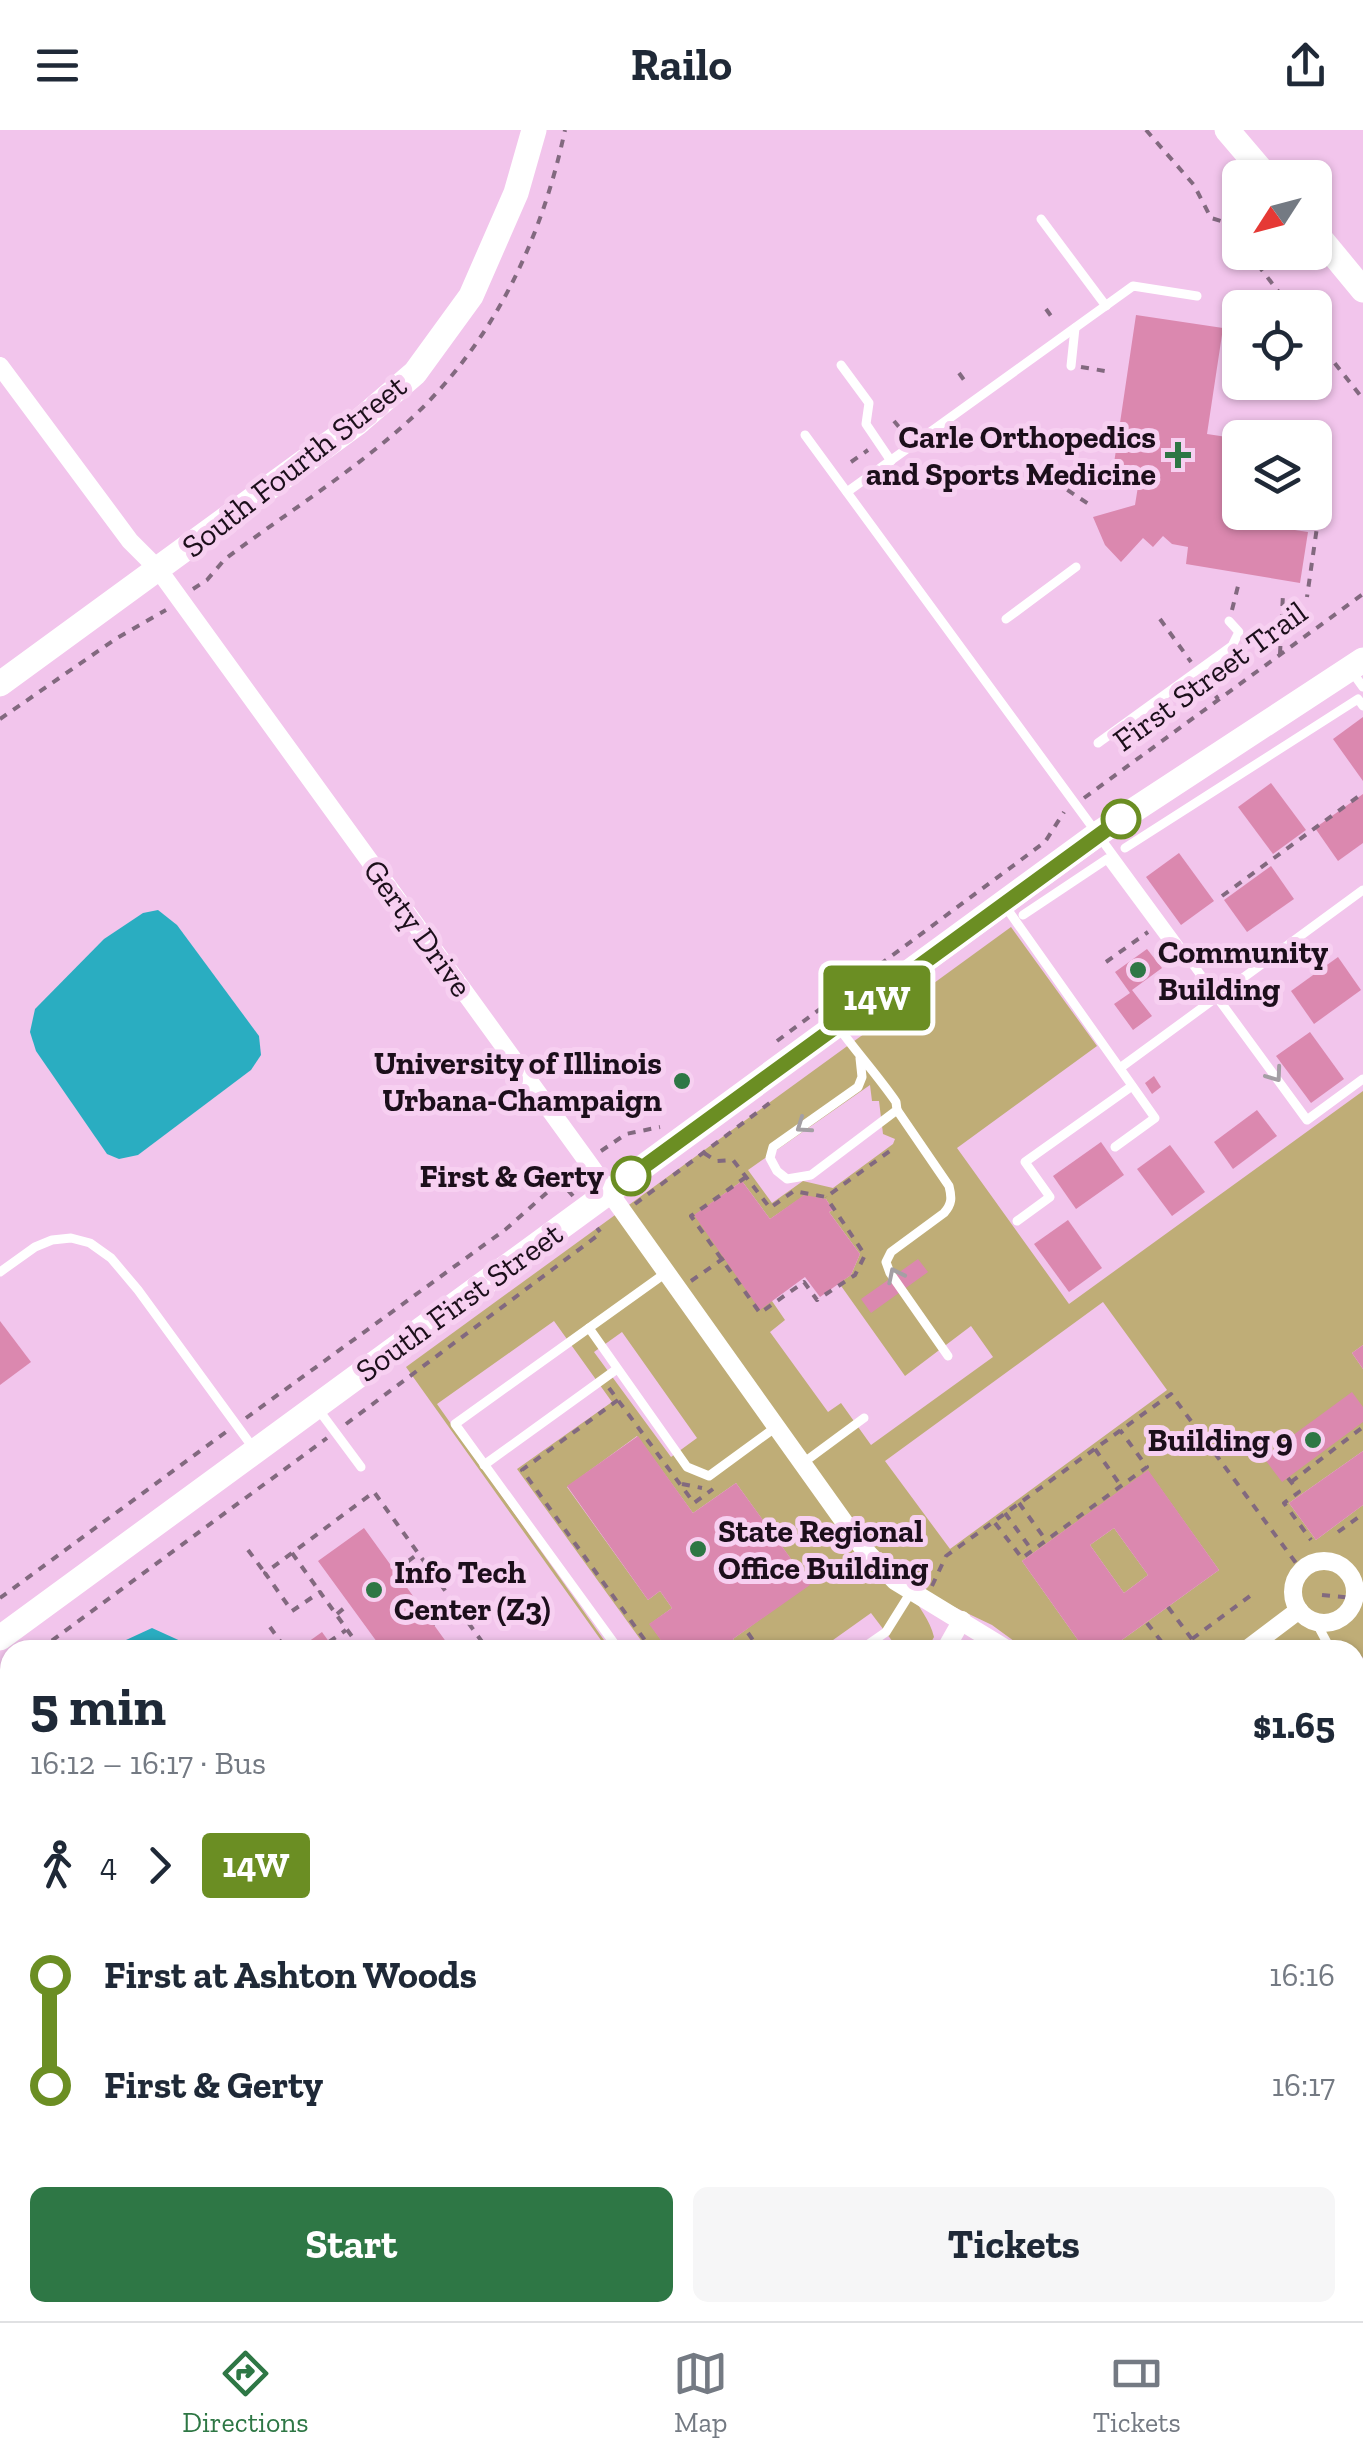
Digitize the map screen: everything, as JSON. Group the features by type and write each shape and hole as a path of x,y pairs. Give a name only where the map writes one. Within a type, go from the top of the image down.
{"street":[{"name":"South Fourth Street","path":"0,684 356,424 415,374 470,296 516,194 534,130"},
{"path":"1227,130 1253,160"},
{"path":"1332,253 1363,290"},
{"name":"Gerty Drive","path":"0,366 130,540 158,570 680,1289 862,1547 895,1581 993,1640"},
{"name":"South First Street","path":"0,1638 838,1027 1013,909 1099,834 1358,672"},
{"path":"1328,1561 1346,1570 1359,1599 1336,1621 1316,1622 1299,1610 1294,1601 1295,1581 1308,1565 1328,1561"},
{"path":"1259,1640 1299,1610"},
{"path":"951,1640 962,1620"}],"lane":[{"path":"1042,219 1106,306"},
{"path":"847,492 1133,286 1197,296"},
{"path":"1071,366 1076,328"},
{"path":"841,365 869,403 866,424 891,460"},
{"path":"805,436 1307,1120 1363,1079"},
{"path":"1006,619 1076,567"},
{"path":"1098,743 1232,646 1239,632 1229,621"},
{"path":"1125,848 1358,699 1363,706"},
{"path":"1114,1146 1155,1118 1013,909 1108,859 1170,944"},
{"path":"1120,1068 1363,890"},
{"path":"838,1027 860,1058 870,1064 949,1186 952,1196 944,1214 891,1252 886,1262 948,1356"},
{"path":"860,1058 862,1077 858,1087 773,1147 770,1158 777,1171 786,1180 811,1175 897,1110"},
{"path":"1016,1220 1050,1197 1025,1162 1132,1086"},
{"path":"0,1272 52,1240 70,1238 90,1243 111,1258 138,1290 256,1451"},
{"path":"612,1640 455,1424 667,1272"},
{"path":"588,1328 687,1468 709,1476 777,1426"},
{"path":"484,1465 617,1369"},
{"path":"316,1408 361,1467"},
{"path":"802,1463 864,1418"},
{"path":"874,1640 918,1596"},
{"path":"1316,1622 1326,1640"}],"path":[{"path":"1146,130 1194,185 1211,218 1222,222"},
{"path":"1262,270 1277,290"},
{"path":"1046,309 1052,316"},
{"path":"1332,360 1363,399"},
{"path":"1071,366 1111,372"},
{"path":"959,373 964,380"},
{"path":"894,420 899,427"},
{"path":"852,462 868,450"},
{"path":"1054,481 1090,505"},
{"path":"1306,596 1316,530"},
{"path":"1229,621 1238,586"},
{"path":"1280,654 1284,594"},
{"name":"First Street Trail","path":"1086,797 1363,594"},
{"path":"0,719 117,638 153,619"},
{"path":"1160,619 1191,662"},
{"path":"1204,680 1218,699"},
{"path":"1222,896 1363,793"},
{"path":"767,1048 1045,842 1065,811"},
{"path":"1106,962 1156,926"},
{"path":"603,1150 626,1134 660,1127"},
{"path":"248,1416 506,1229 567,1176"},
{"path":"746,1177 690,1216 760,1313 804,1282 818,1300 855,1275 865,1255 826,1197"},
{"path":"560,1181 567,1190"},
{"path":"680,1289 723,1259"},
{"path":"918,1596 946,1556 1171,1394 1296,1563"},
{"path":"618,1400 522,1470 645,1640"},
{"path":"1311,1540 1284,1502 1299,1492 1290,1480 1363,1427"},
{"path":"993,1521 1022,1558 1147,1467 1120,1430"},
{"path":"0,1598 226,1432"},
{"path":"1094,1448 1120,1486"},
{"path":"680,1484 711,1490"},
{"path":"264,1573 374,1492 481,1640"},
{"path":"1019,1503 1046,1540"},
{"path":"1004,1513 1032,1550"},
{"path":"1338,1532 1363,1514"},
{"path":"248,1550 292,1611 320,1592"},
{"path":"292,1553 355,1640"},
{"path":"395,1571 418,1554"},
{"path":"1322,1595 1359,1599"},
{"path":"1168,1607 1192,1639 1250,1596"},
{"path":"336,1614 349,1604"},
{"path":"434,1624 456,1606"},
{"path":"1147,1622 1160,1640"},
{"path":"270,1626 279,1640"},
{"path":"332,1640 347,1629"},
{"path":"748,1633 753,1640"}],"shaded area":[{"name":"University of Illinois Urbana-Champaign","path":"0,130 1363,130 1363,1640 0,1640"},
{"path":"1011,927 1097,1046 957,1148 1069,1304 1363,1091 1363,1345 1352,1353 1363,1369 1363,1451 1289,1503 1316,1540 1363,1505 1363,1640 1122,1640 1219,1570 1148,1471 1022,1561 1078,1640 1012,1640 992,1625 929,1595 911,1593 927,1620 932,1640 891,1640 871,1613 833,1640 734,1640 809,1584 736,1483 693,1513 637,1436 567,1487 648,1600 660,1591 672,1608 650,1624 661,1640 641,1640 517,1469 612,1402 554,1321 437,1404 604,1640 406,1367","holes":["870,1085 872,1101 879,1101 883,1134 895,1139 893,1144 833,1188 803,1181 772,1203 748,1170","742,1181 770,1219 804,1196 826,1199 833,1210 829,1212 860,1254 851,1275 839,1283 905,1376 971,1326 993,1357 871,1445 841,1403 828,1412 770,1332 785,1320 695,1215","1103,1302 1167,1390 950,1549 885,1461","622,1332 697,1438 671,1457 594,1352"]},
{"path":"1114,1528 1148,1575 1124,1593 1090,1545"}],"water":[{"path":"158,910 177,925 259,1036 261,1055 251,1070 138,1155 119,1159 107,1154 36,1051 30,1032 35,1009 104,939 143,913"},
{"path":"152,1628 178,1640 126,1640"}],"building":[{"name":"Carle Orthopedics and Sports Medicine","path":"1136,315 1222,328 1207,434 1222,436 1222,530 1308,532 1300,583 1186,564 1188,547 1172,544 1163,536 1153,547 1143,538 1121,562 1105,545 1093,517 1135,505 1140,474 1113,470"},
{"path":"1363,717 1363,781 1333,739"},
{"path":"1271,783 1306,830 1273,854 1238,807"},
{"path":"1363,794 1363,843 1338,861 1315,828"},
{"path":"1179,853 1214,901 1181,925 1146,877"},
{"path":"1271,866 1294,899 1247,932 1224,900"},
{"path":"1147,949 1162,968 1132,990 1152,1016 1133,1030 1114,1004 1130,993 1115,972"},
{"path":"1338,957 1361,990 1314,1024 1291,991"},
{"path":"1310,1032 1344,1079 1311,1103 1276,1056"},
{"path":"1154,1076 1161,1087 1152,1094 1145,1083"},
{"path":"1257,1110 1277,1136 1233,1169 1214,1142"},
{"path":"1101,1142 1124,1175 1076,1209 1053,1176"},
{"path":"1170,1145 1205,1192 1172,1216 1137,1169"},
{"path":"742,1181 770,1219 804,1195 826,1199 833,1210 829,1212 860,1254 851,1275 820,1297 805,1277 760,1310 694,1215"},
{"path":"1068,1220 1102,1268 1069,1292 1034,1244"},
{"path":"918,1259 928,1272 871,1313 861,1299"},
{"path":"0,1321 31,1362 0,1385"},
{"path":"1363,1345 1363,1369 1352,1353"},
{"name":"Building 9","path":"1352,1392 1363,1407 1363,1422 1282,1482 1263,1457"},
{"name":"State Regional Office Building","path":"638,1436 693,1513 736,1483 810,1585 734,1640 661,1640 649,1624 672,1608 660,1591 648,1600 567,1486"},
{"path":"1363,1451 1363,1505 1316,1540 1289,1503"},
{"path":"1148,1470 1219,1570 1122,1640 1078,1640 1022,1561","holes":["1114,1528 1148,1575 1124,1593 1090,1545"]},
{"name":"Info Tech Center (Z3)","path":"364,1528 445,1640 376,1640 318,1561"},
{"path":"322,1632 328,1640 311,1640"}],"bus line":[{"name":"14W","path":"631,1176 1121,819"}],"place":[{"name":"Carle Orthopedics and Sports Medicine","path":"1178,455"},
{"name":"Community Building","path":"1138,970"},
{"name":"University of Illinois Urbana-Champaign","path":"682,1081"},
{"name":"First & Gerty","path":"631,1176"},
{"name":"Building 9","path":"1313,1440"},
{"name":"State Regional Office Building","path":"698,1549"},
{"name":"Info Tech Center (Z3)","path":"374,1590"}]}
